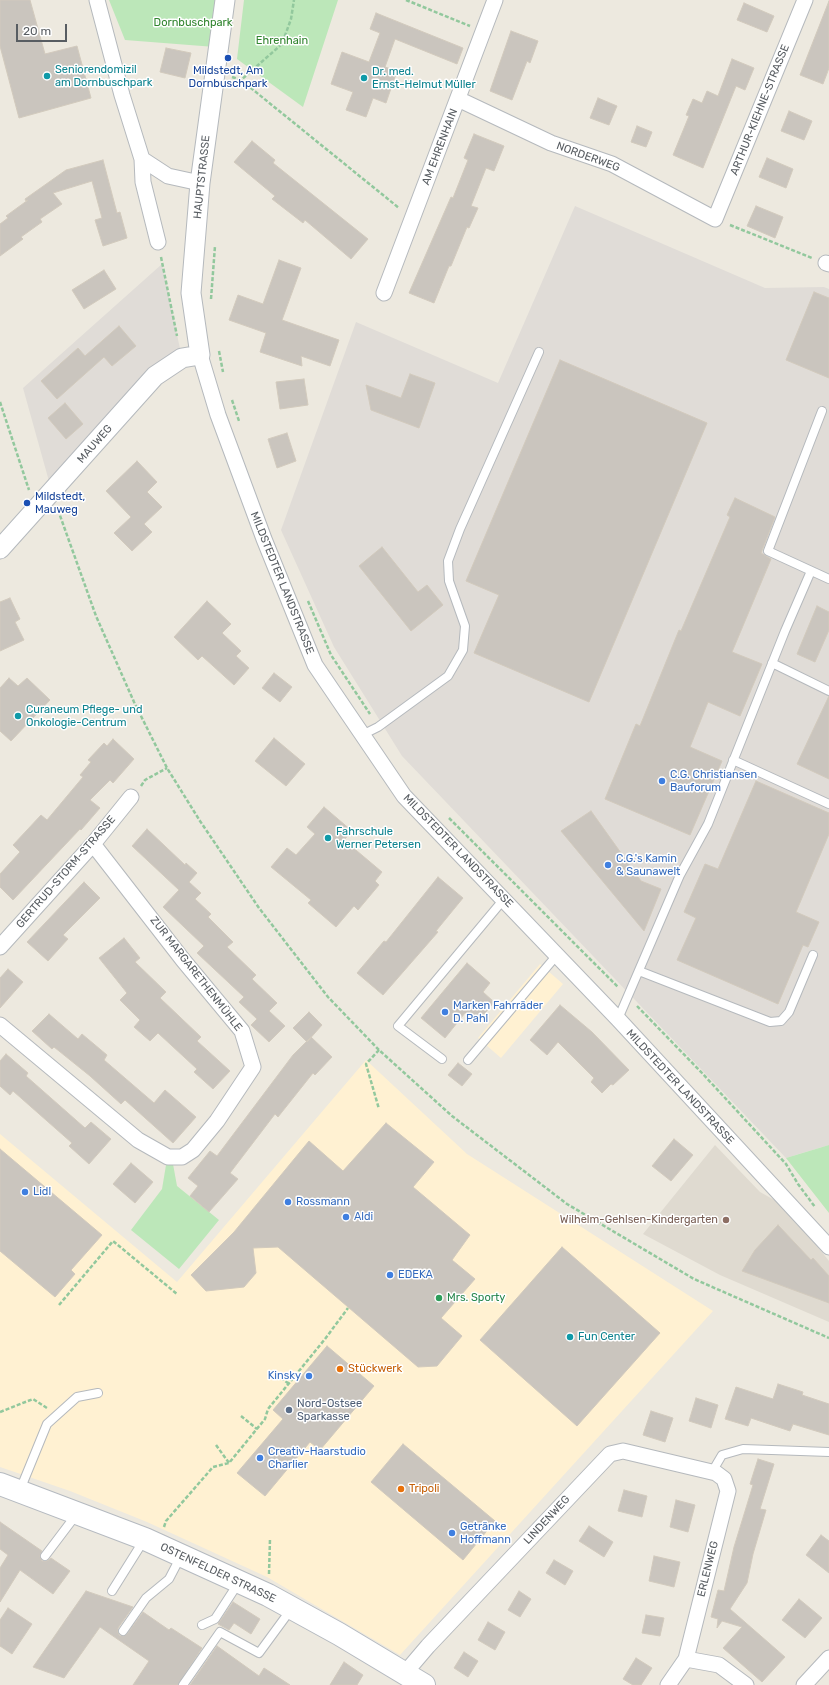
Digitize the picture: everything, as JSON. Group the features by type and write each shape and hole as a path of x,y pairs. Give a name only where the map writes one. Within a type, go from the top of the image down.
{"main road":[{"name":"OSTENFELDER STRASSE","path":"10,1488 150,1542 268,1595 412,1680"}],"street":[{"path":"96,0 122,95 142,159 143,182 158,242"},
{"name":"HAUPTSTRASSE","path":"191,357 192,293 200,183 225,0"},
{"name":"AM EHRENHAIN","path":"384,293 496,0"},
{"name":"ARTHUR-KIEHNE-STRASSE","path":"715,219 805,0"},
{"name":"NORDERWEG","path":"458,98 551,143 612,164 715,219"},
{"path":"142,159 168,176 200,183"},
{"name":"MAUWEG","path":"0,549 36,511 155,376 191,357"},
{"name":"MILDSTEDTER LANDSTRASSE","path":"191,357 220,423 315,665 404,796 618,1019 829,1247"},
{"name":"GERTRUD-STORM-STRASSE","path":"0,947 93,844 131,797"},
{"name":"ZUR MARGARETHENMÜHLE","path":"0,1025 138,1140 168,1157 182,1156 193,1150 217,1121 253,1067 242,1031 183,960 93,844"},
{"name":"LINDENWEG","path":"412,1680 428,1646 610,1454 623,1451 718,1475"},
{"name":"ERLENWEG","path":"668,1685 686,1659 728,1491 718,1475"},
{"path":"804,1685 829,1658"},
{"path":"686,1659 719,1665 746,1685"}],"lane":[{"path":"362,735 378,727 448,676 463,650 465,626 449,581 448,561 460,528 539,352"},
{"path":"822,411 768,551 829,579"},
{"path":"618,1019 680,875 708,824 772,663 811,571"},
{"path":"772,663 829,692"},
{"path":"733,760 829,804"},
{"path":"442,1059 398,1026 504,899"},
{"path":"639,971 770,1022 781,1021 790,1012 813,955"},
{"path":"468,1060 557,956"},
{"path":"10,1488 47,1424 77,1397 98,1394"},
{"path":"718,1475 722,1455 743,1449 829,1452"},
{"path":"45,1556 78,1513"},
{"path":"112,1592 150,1542"},
{"path":"123,1631 146,1598 169,1579 181,1556"},
{"path":"202,1625 215,1619 240,1582"},
{"path":"183,1685 220,1632 259,1653 292,1608"}],"path":[{"path":"241,80 282,44 291,19 294,0"},
{"path":"406,0 483,32"},
{"path":"215,71 241,80 412,220"},
{"path":"715,219 827,264"},
{"path":"158,242 191,357"},
{"path":"0,402 36,511"},
{"path":"52,492 96,616 134,702 167,768 200,821 259,908 328,997 379,1050 452,1116 568,1204 694,1279 829,1338"},
{"path":"131,797 145,780 167,768"},
{"path":"379,1050 366,1064 379,1109"},
{"path":"59,1305 114,1241 177,1294"},
{"path":"150,1542 166,1521 213,1467 229,1463 265,1419 268,1409 348,1308"},
{"path":"276,1374 289,1384"},
{"path":"0,1412 33,1399 57,1415"},
{"path":"241,1416 257,1429"},
{"path":"216,1446 229,1463"},
{"path":"268,1595 270,1539"}],"shaded area":[{"path":"575,206 765,288 824,287 829,289 829,1145 786,1158 402,756 334,647 281,530 356,322 498,383"},
{"path":"162,264 182,358 52,492 23,388"},
{"path":"540,964 563,984 501,1058 478,1038"},
{"path":"366,1060 467,1154 713,1311 400,1655 267,1577 147,1522 70,1491 0,1467 0,1134 177,1282"},
{"name":"Wilhelm-Gehlsen-Kindergarten","path":"715,1145 760,1192 785,1206 829,1261 829,1322 720,1275 643,1234"}],"green space":[{"name":"Dornbuschpark","path":"109,0 220,0 215,47 125,40"},
{"name":"Ehrenhain","path":"244,0 338,0 303,107 237,59"},
{"path":"829,1145 829,1213 786,1158"},
{"path":"173,1164 177,1186 219,1220 179,1269 131,1230 162,1189 166,1165"}],"building":[{"name":"Seniorendomizil am Dornbuschpark","path":"0,0 30,0 45,54 77,46 91,98 19,118 0,46"},
{"path":"829,1 829,68 823,84 800,75"},
{"path":"744,3 774,16 767,32 737,20"},
{"path":"376,13 463,48 457,64 395,39 385,67 397,71 386,103 373,98 366,117 346,110 353,92 331,84 342,52 369,62 380,33 370,29"},
{"path":"511,31 538,41 530,63 527,61 512,100 490,91"},
{"path":"166,48 191,53 185,78 160,72"},
{"path":"732,59 754,68 745,90 736,86 703,168 673,155 689,116 686,115 693,99 702,103 707,91 718,96"},
{"path":"598,98 617,106 609,125 590,118"},
{"path":"789,111 812,121 804,140 781,131"},
{"path":"637,126 652,132 646,147 631,142"},
{"path":"474,134 504,146 494,171 486,168 471,206 478,208 469,228 467,227 434,303 409,293 451,197 453,198 468,160 464,158"},
{"path":"252,141 275,160 273,163 368,239 351,259 305,220 303,223 272,199 275,196 234,162"},
{"path":"767,158 793,169 786,188 759,177"},
{"path":"103,160 117,213 120,212 127,238 103,246 95,220 102,218 92,181 53,193 62,204 40,219 42,222 21,237 23,239 0,256 0,224 8,218 6,216 28,200 26,201 25,199 66,170"},
{"path":"756,206 783,217 775,238 747,226"},
{"path":"279,260 301,268 282,320 339,340 330,366 301,356 302,366 260,352 266,333 229,320 238,295 263,304"},
{"path":"104,270 116,289 84,309 72,290"},
{"path":"814,292 829,298 829,378 786,360"},
{"path":"119,326 136,346 112,366 104,357 57,399 41,381 78,348 85,356"},
{"path":"560,360 707,423 589,702 474,653 499,595 466,581"},
{"path":"410,374 435,383 419,428 371,410 366,385 401,398"},
{"path":"304,379 308,405 280,409 276,382"},
{"path":"65,403 83,424 66,439 48,418"},
{"path":"287,433 296,461 277,468 268,439"},
{"path":"137,461 157,482 147,492 162,507 144,524 152,532 132,551 114,533 131,517 106,491"},
{"path":"735,498 775,517 761,553 771,559 732,652 762,664 740,716 708,702 690,747 722,761 690,835 605,799 636,724 640,726 679,630 681,631 730,517 727,515"},
{"path":"382,547 418,592 427,585 443,605 411,631 359,566"},
{"path":"10,598 20,619 15,622 24,640 0,651 0,602"},
{"path":"207,601 231,624 222,633 241,651 236,656 249,668 234,685 202,656 198,660 174,637"},
{"path":"817,606 829,612 829,630 815,662 797,654"},
{"path":"274,673 292,687 280,702 262,688"},
{"name":"Curaneum Pflege- und Onkologie-Centrum","path":"9,678 18,686 27,678 50,700 11,741 0,731 0,688"},
{"path":"829,696 829,779 797,764"},
{"path":"274,738 305,764 286,786 255,761"},
{"path":"113,739 134,759 113,783 110,780 90,800 100,808 81,830 80,829 13,900 0,887 0,874 20,852 13,845 41,815 47,820 83,777 80,775 91,762 88,760 104,743 107,746"},
{"path":"756,781 829,813 829,834 796,912 819,922 808,947 803,945 778,1004 677,960 696,918 684,912 705,864 718,869"},
{"path":"324,807 352,831 344,840 382,872 375,881 379,885 358,910 354,906 336,927 308,903 311,900 271,867 287,848 296,855 315,834 307,827"},
{"path":"591,811 641,881 661,889 644,931 561,831"},
{"path":"147,829 185,865 186,863 197,873 189,882 201,893 195,899 211,914 208,917 233,942 227,947 256,975 252,979 277,1003 269,1011 285,1026 269,1042 251,1025 257,1019 239,1002 244,997 197,953 204,946 163,907 179,890 132,846"},
{"path":"438,877 463,898 436,931 438,932 383,995 357,973 384,941 386,942"},
{"path":"84,882 100,898 63,935 68,939 48,961 27,942"},
{"path":"124,938 140,958 135,962 166,992 160,998 201,1037 197,1041 230,1071 213,1089 194,1072 197,1069 158,1033 150,1041 134,1027 140,1020 120,1000 127,993 99,958"},
{"path":"467,963 490,983 483,992 494,1002 477,1023 465,1013 445,1038 421,1018"},
{"path":"8,969 23,982 0,1008 0,978"},
{"path":"560,1005 592,1032 629,1070 602,1093 591,1082 594,1078 558,1042 547,1055 530,1040"},
{"path":"309,1012 322,1025 307,1042 293,1028"},
{"path":"49,1014 78,1039 82,1034 107,1055 104,1060 154,1103 165,1090 196,1117 173,1143 125,1100 121,1104 90,1076 54,1047 52,1049 32,1031"},
{"path":"311,1037 332,1057 315,1075 313,1073 278,1117 275,1114 230,1173 238,1179 209,1212 190,1196 198,1186 188,1178 210,1151 217,1156 293,1055"},
{"path":"6,1054 28,1073 26,1076 85,1128 91,1122 111,1139 89,1164 69,1146 72,1143 13,1091 10,1095 0,1086 0,1061"},
{"path":"458,1063 472,1074 462,1086 448,1075"},
{"path":"386,1123 434,1162 413,1187 470,1235 452,1260 475,1279 441,1318 462,1336 437,1366 418,1367 278,1247 253,1248 256,1273 244,1287 206,1291 191,1275 234,1232 309,1141 343,1171"},
{"path":"674,1139 693,1155 671,1181 652,1166"},
{"name":"Lidl","path":"0,1149 102,1235 71,1270 75,1274 55,1297 0,1251"},
{"path":"131,1163 153,1182 135,1203 113,1184"},
{"path":"778,1225 811,1260 813,1258 829,1276 829,1303 742,1271 755,1250"},
{"name":"Fun Center","path":"562,1247 660,1333 577,1426 480,1340"},
{"path":"327,1346 374,1386 320,1450 310,1442 265,1496 237,1473 283,1419 273,1410"},
{"path":"778,1384 803,1392 802,1395 829,1404 829,1435 793,1424 790,1431 751,1418 748,1426 725,1419 736,1387 773,1399"},
{"path":"696,1398 718,1405 711,1428 689,1421"},
{"path":"651,1411 673,1418 665,1442 643,1435"},
{"path":"403,1444 495,1521 463,1560 371,1482"},
{"path":"758,1459 774,1464 760,1509 766,1510 753,1554 747,1583 730,1609 785,1657 762,1682 723,1648 742,1627 722,1621 717,1628 718,1619 711,1617 718,1590 724,1591 734,1547 753,1485 750,1484"},
{"path":"624,1490 647,1496 642,1517 618,1511"},
{"path":"676,1500 695,1505 688,1532 670,1527"},
{"path":"0,1522 42,1551 40,1556 42,1561 47,1561 51,1558 70,1571 53,1594 20,1570 0,1602 0,1568 8,1555 0,1549"},
{"path":"589,1526 613,1542 604,1557 579,1541"},
{"path":"821,1535 829,1541 829,1573 806,1555"},
{"path":"654,1556 680,1562 674,1587 649,1581"},
{"path":"554,1560 573,1571 565,1585 546,1573"},
{"path":"86,1591 133,1607 118,1628 118,1633 120,1636 127,1634 143,1612 169,1630 171,1628 202,1648 178,1685 133,1685 149,1661 100,1627 64,1678 33,1667"},
{"path":"519,1591 531,1599 520,1617 508,1610"},
{"path":"799,1599 822,1618 805,1638 782,1620"},
{"path":"233,1602 260,1619 251,1634 234,1623 229,1630 218,1624"},
{"path":"8,1608 32,1624 12,1654 0,1646 0,1620"},
{"path":"646,1615 664,1618 660,1636 642,1633"},
{"path":"488,1622 505,1632 495,1650 478,1640"},
{"path":"217,1646 259,1676 264,1668 290,1685 190,1685"},
{"path":"464,1652 478,1661 468,1677 454,1668"},
{"path":"636,1658 652,1668 641,1685 633,1685 623,1679"},
{"path":"344,1662 363,1675 357,1685 330,1685"}],"place":[{"name":"Mildstedt, Am Dornbuschpark","path":"228,58"},
{"name":"Seniorendomizil am Dornbuschpark","path":"47,76"},
{"name":"Dr. med. Ernst-Helmut Müller","path":"364,78"},
{"name":"Mildstedt, Mauweg","path":"27,503"},
{"name":"Curaneum Pflege- und Onkologie-Centrum","path":"18,716"},
{"name":"C.G. Christiansen Bauforum","path":"662,781"},
{"name":"Fahrschule Werner Petersen","path":"328,838"},
{"name":"C.G.'s Kamin & Saunawelt","path":"608,865"},
{"name":"Marken Fahrräder D. Pahl","path":"445,1012"},
{"name":"Lidl","path":"25,1192"},
{"name":"Rossmann","path":"288,1202"},
{"name":"Aldi","path":"346,1217"},
{"name":"Wilhelm-Gehlsen-Kindergarten","path":"726,1220"},
{"name":"EDEKA","path":"390,1275"},
{"name":"Mrs. Sporty","path":"439,1298"},
{"name":"Fun Center","path":"570,1337"},
{"name":"Stückwerk","path":"340,1369"},
{"name":"Kinsky","path":"309,1376"},
{"name":"Nord-Ostsee Sparkasse","path":"289,1410"},
{"name":"Creativ-Haarstudio Charlier","path":"260,1458"},
{"name":"Tripoli","path":"401,1489"},
{"name":"Getränke Hoffmann","path":"452,1533"}]}
